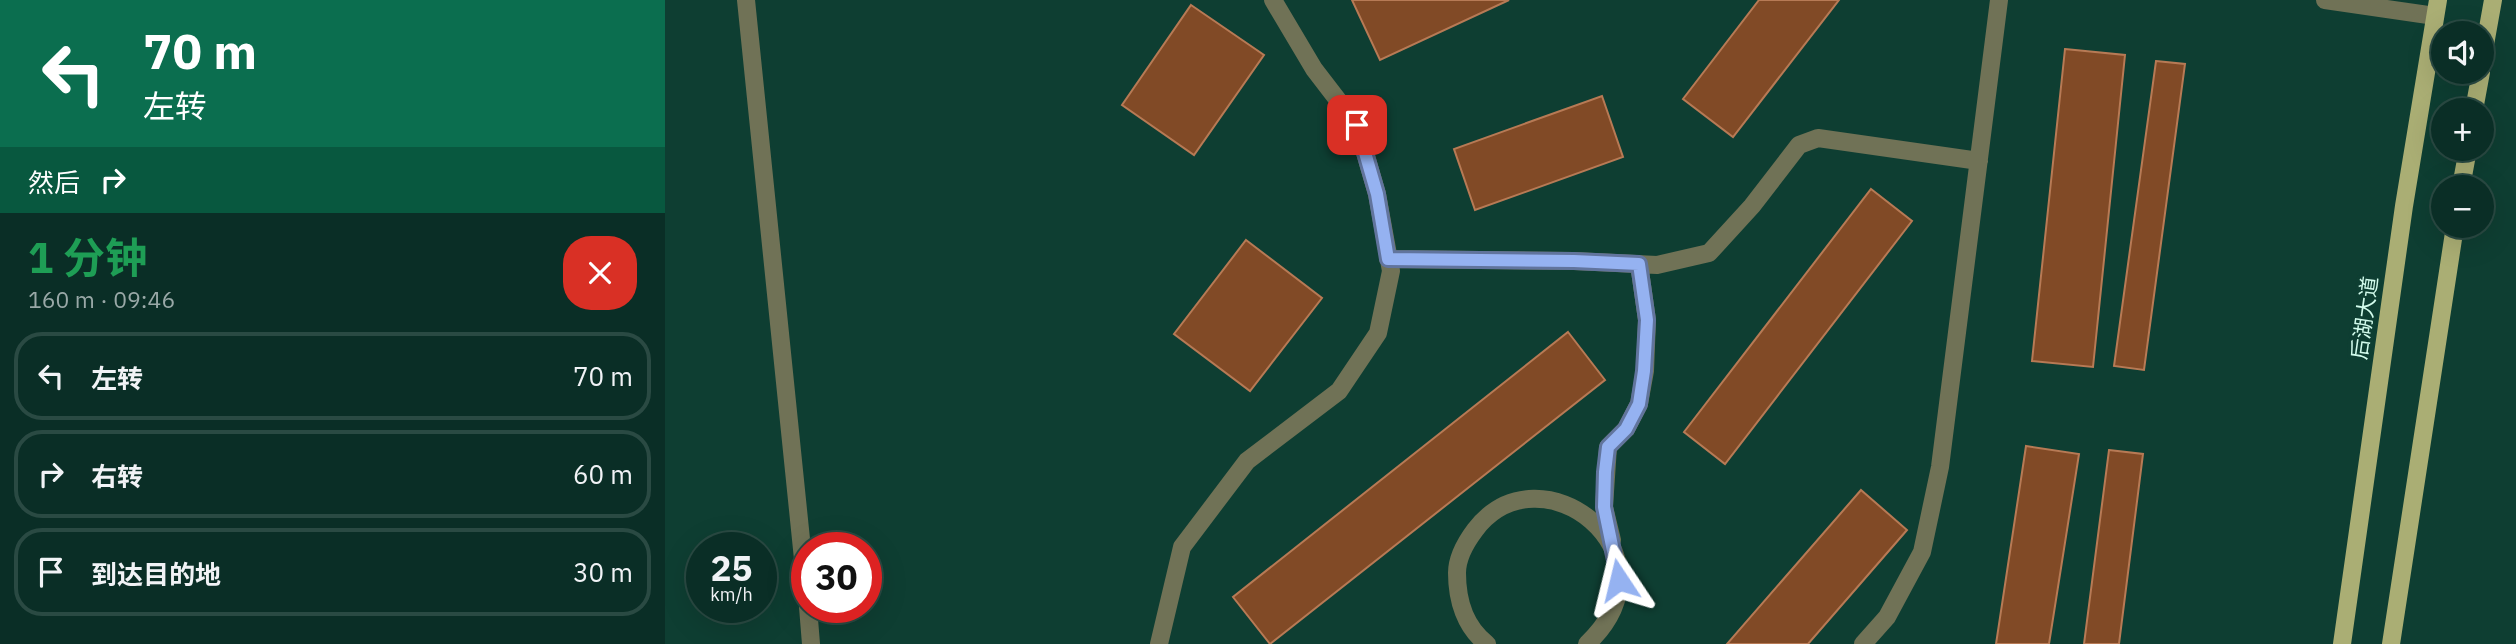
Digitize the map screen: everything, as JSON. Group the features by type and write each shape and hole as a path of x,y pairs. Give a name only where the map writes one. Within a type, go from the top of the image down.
{"main road":[{"path":"2489,21 2493,0"},
{"name":"后湖大道","path":"2342,644 2404,206 2436,8"},
{"path":"2391,644 2453,238"}],"street":[{"path":"746,0 800,532"},
{"path":"1160,644 1182,547 1247,461 1339,391 1378,333 1391,271 1377,194 1357,125 1314,69 1273,0"},
{"path":"1863,644 1887,617 1922,552 1940,467 1999,0"},
{"path":"2325,0 2436,8"},
{"path":"1388,259 1574,261 1657,265 1709,253 1752,206 1799,145 1818,138 1979,161"},
{"path":"1587,644 1602,630 1615,606 1619,580 1604,507 1605,472 1608,447 1626,429 1639,404 1647,320 1639,264"},
{"path":"1487,644 1467,621 1457,596 1457,569 1466,543 1482,521 1505,506 1531,499 1559,502 1583,512 1603,531 1615,554"},
{"path":"809,623 811,644"}],"building":[{"path":"1352,0 1509,0 1380,60"},
{"path":"1759,0 1839,0 1733,137 1683,99"},
{"path":"1191,5 1264,55 1194,155 1122,105"},
{"path":"2065,49 2125,55 2093,367 2032,361"},
{"path":"2156,61 2185,64 2144,370 2114,366"},
{"path":"1602,96 1623,157 1475,210 1454,149"},
{"path":"1871,189 1912,221 1725,464 1684,432"},
{"path":"1246,240 1322,298 1250,391 1174,334"},
{"path":"1568,332 1605,380 1270,644 1233,597"},
{"path":"2026,446 2079,454 2049,644 1996,644"},
{"path":"2109,450 2143,454 2119,644 2084,644"},
{"path":"1861,490 1907,530 1808,644 1727,644"}],"route":[{"path":"1357,125 1377,194 1388,259 1639,264 1647,320 1639,404 1626,429 1608,447 1605,472 1604,507 1619,580"}]}
